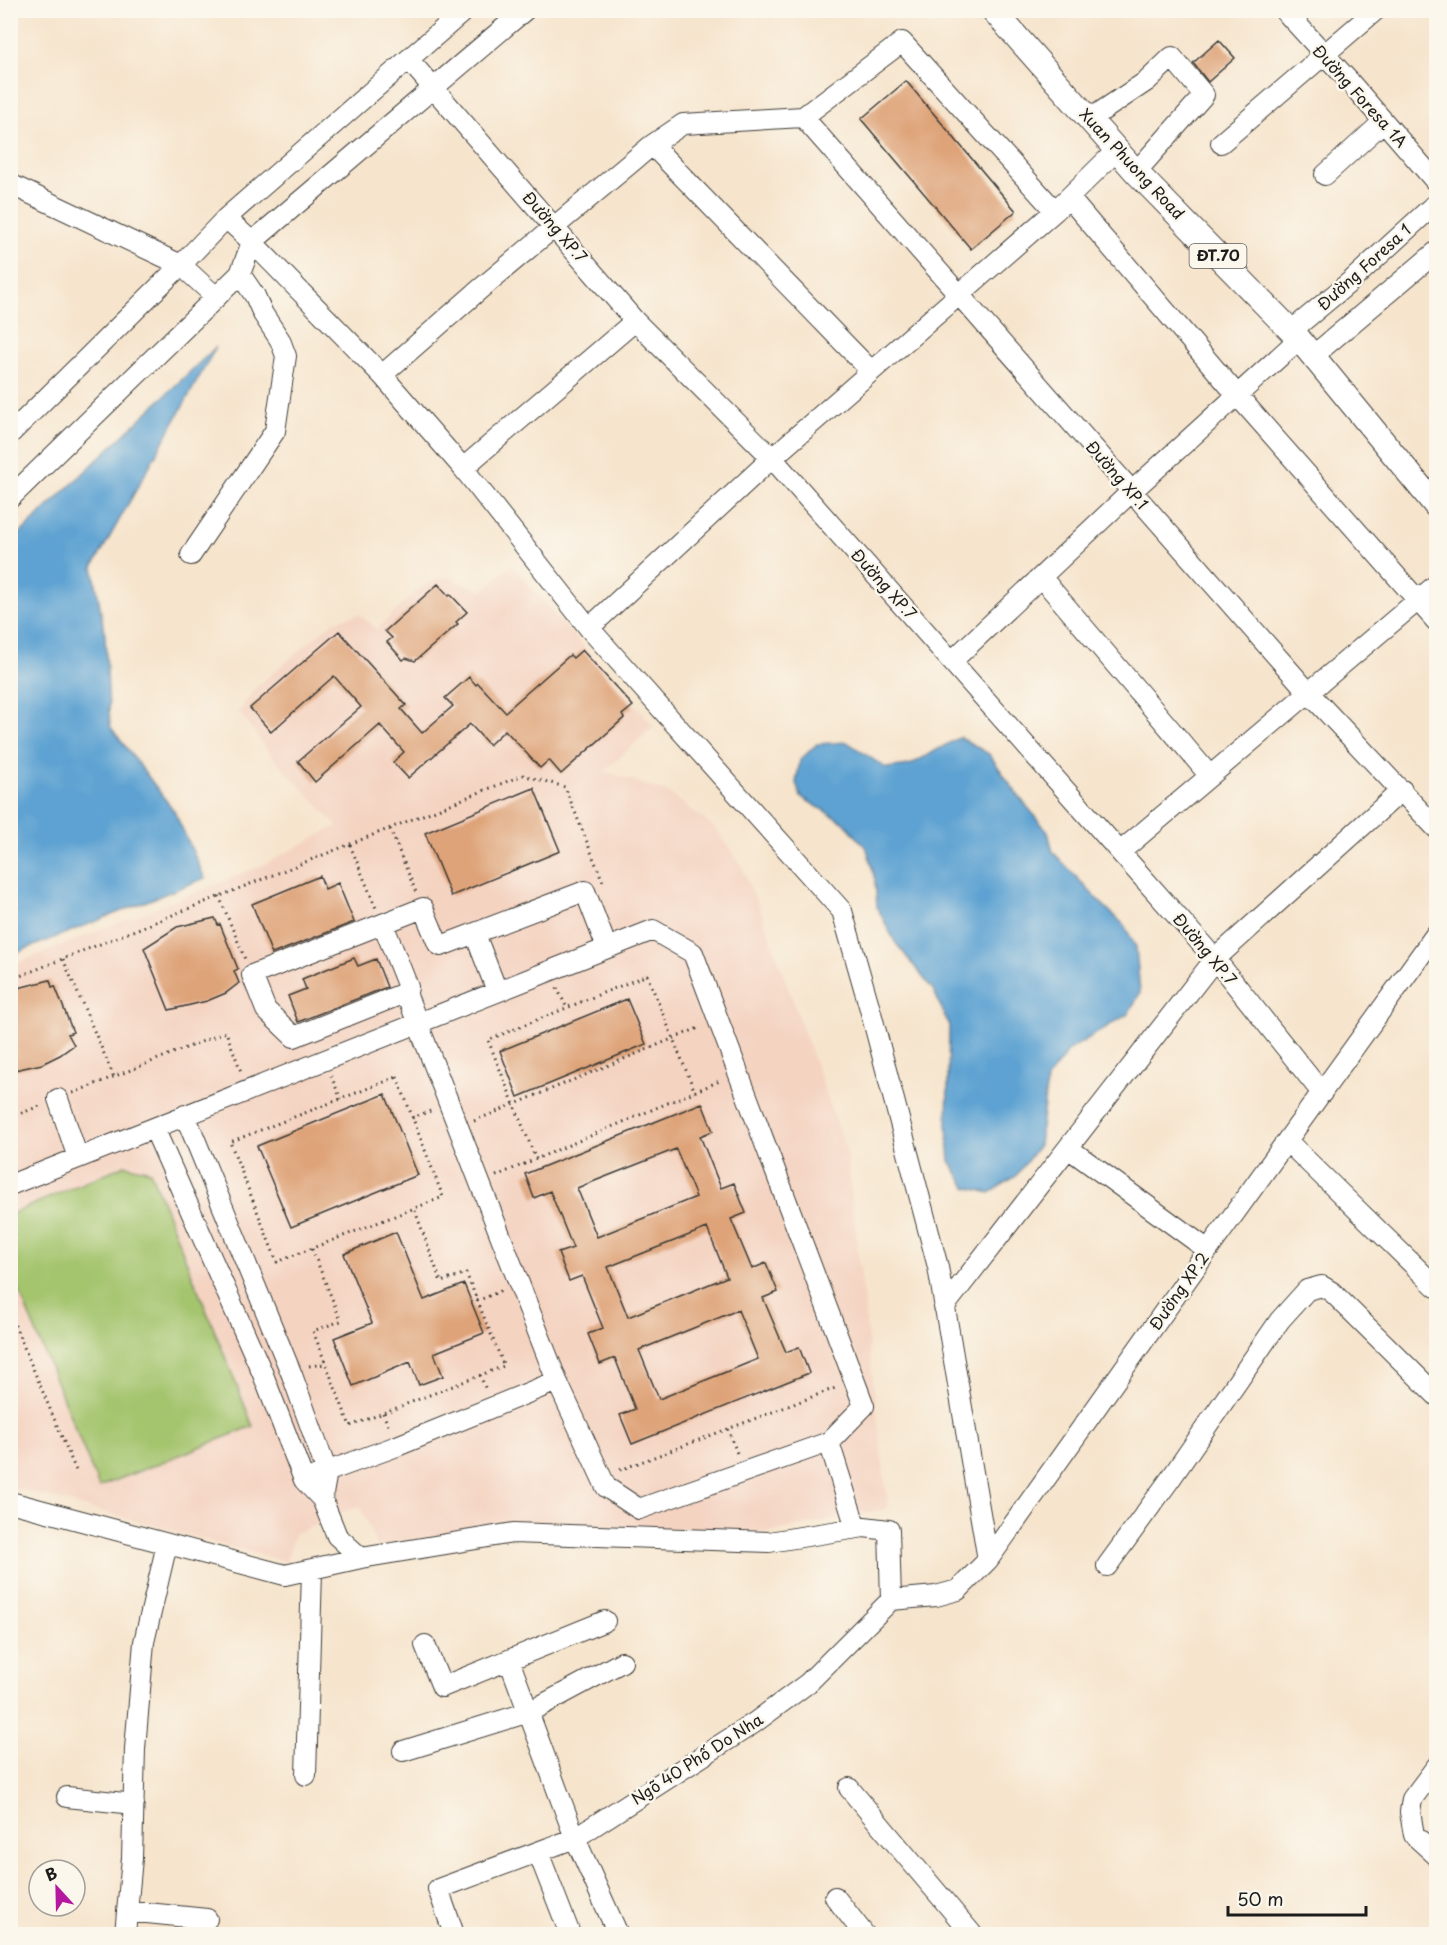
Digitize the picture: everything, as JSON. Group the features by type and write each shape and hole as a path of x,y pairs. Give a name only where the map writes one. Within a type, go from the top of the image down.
{"main road":[{"name":"Xuan Phuong Road","path":"993,10 1136,172 1301,342 1437,506"}],"street":[{"path":"10,434 226,218 465,10"},
{"path":"10,498 240,274 252,242 525,10"},
{"name":"Đường Foresa 1A","path":"1284,10 1437,182"},
{"path":"1221,143 1376,10"},
{"path":"382,375 652,145 683,124 803,117 902,42 1062,204 1237,395 1437,621"},
{"path":"1090,119 1148,81 1172,57 1204,94 1136,172"},
{"name":"Đường XP.7","path":"409,60 635,321 772,458 952,661 1215,959 1322,1093"},
{"name":"Đường XP.1","path":"803,117 1309,693 1437,828"},
{"path":"1325,174 1383,122"},
{"path":"652,145 871,371"},
{"path":"589,628 772,458 1062,204 1117,150"},
{"path":"10,184 181,265 216,297"},
{"name":"Đường Foresa 1","path":"1301,342 1351,280 1437,202"},
{"path":"226,218 382,375 463,468 589,628 842,911 938,1268 988,1560"},
{"name":"Đường Foresa 1","path":"1301,342 1437,252"},
{"path":"191,555 275,431 286,356 280,340 240,274"},
{"path":"463,468 635,321"},
{"path":"952,661 1237,395 1301,342"},
{"path":"1041,577 1210,776"},
{"path":"1120,852 1437,585"},
{"path":"944,1307 1215,959 1402,790"},
{"path":"406,993 294,1037 266,1010 252,975 423,908 441,946 585,891 607,948"},
{"path":"10,1185 248,1090 418,1023 497,992 653,930 693,953 864,1406 829,1442 639,1509 606,1487 557,1381 520,1283 459,1127 418,1023 406,993 408,987 383,924"},
{"path":"475,934 497,992"},
{"name":"Đường XP.2","path":"891,1600 936,1596 958,1590 988,1560 1208,1250 1437,934"},
{"path":"58,1099 78,1158"},
{"path":"185,1115 290,1368 327,1472 322,1499"},
{"path":"154,1128 262,1372 304,1480 322,1499 337,1536 361,1558"},
{"path":"1287,1141 1437,1287"},
{"path":"1068,1148 1208,1250"},
{"path":"1107,1566 1280,1320 1306,1290 1322,1286 1332,1292 1437,1395"},
{"path":"304,1480 557,1381"},
{"path":"829,1442 854,1521"},
{"path":"10,1502 285,1575 312,1571 361,1558 513,1533 769,1542 854,1521 889,1530 891,1600"},
{"path":"125,1935 132,1858 135,1749 144,1642 167,1544"},
{"path":"306,1775 312,1571"},
{"name":"Ngõ 40 Phố Do Nha","path":"454,1935 438,1889 575,1838 754,1723 808,1683 891,1600"},
{"path":"425,1645 442,1687 605,1621"},
{"path":"509,1660 575,1838 618,1935"},
{"path":"403,1751 529,1712 622,1662"},
{"path":"1437,1767 1412,1799 1410,1812 1414,1835 1437,1855"},
{"path":"849,1788 972,1935"},
{"path":"67,1797 134,1804"},
{"path":"538,1852 570,1935"},
{"path":"835,1897 864,1935"},
{"path":"127,1911 207,1919"}],"path":[{"path":"10,980 524,775 564,787 603,883 585,891"},
{"path":"390,828 423,908"},
{"path":"350,844 383,924"},
{"path":"219,896 252,975"},
{"path":"63,959 114,1077"},
{"path":"536,1158 488,1040 647,975 695,1092"},
{"path":"459,1127 718,1020"},
{"path":"10,1118 226,1032 248,1090"},
{"path":"324,1060 341,1099"},
{"path":"480,1182 738,1074"},
{"path":"397,1077 443,1197 277,1262 230,1142 341,1099 397,1077"},
{"path":"312,1249 341,1321 313,1331 350,1426 504,1366 466,1273 441,1282 414,1208"},
{"path":"477,1301 520,1283"},
{"path":"10,1314 76,1473"},
{"path":"601,1477 854,1380"},
{"path":"728,1429 744,1472"}],"shaded area":[{"path":"511,565 654,726 605,771 669,793 714,827 740,863 762,914 846,1150 888,1508 769,1532 526,1524 377,1546 360,1507 295,1533 286,1562 11,1487 10,966 261,866 337,826 273,757 239,712 254,689 333,622 359,614 377,629 419,589 436,579 449,577 482,591"}],"green space":[{"path":"125,1165 150,1171 253,1426 99,1487 11,1271 11,1214"}],"water":[{"path":"216,347 93,567 105,635 110,726 174,811 205,878 11,955 11,542"},
{"path":"960,737 989,754 1020,798 1048,832 1053,852 1124,925 1136,947 1140,993 1128,1014 1069,1050 1047,1079 1039,1145 1016,1176 990,1193 966,1187 950,1161 947,1128 949,1026 934,991 895,942 877,907 875,879 867,849 845,823 801,797 796,783 800,760 817,744 847,742 886,768 910,765"}],"building":[{"path":"1219,40 1235,58 1208,82 1193,63"},
{"path":"906,81 1016,211 971,249 861,119"},
{"path":"438,584 467,612 456,622 458,624 415,661 406,658 403,660 387,642 392,638 385,631"},
{"path":"339,631 406,705 401,709 422,733 453,706 445,698 469,677 476,685 478,683 505,712 570,655 573,658 582,650 633,706 622,715 624,718 561,774 549,760 540,768 505,730 489,745 470,724 408,778 393,762 404,752 380,725 315,782 298,761 361,707 334,676 271,732 250,708"},
{"path":"534,788 560,851 451,896 425,833"},
{"path":"320,876 325,889 338,883 354,922 272,954 252,904"},
{"path":"215,918 218,925 220,924 238,969 234,971 239,983 226,993 207,1001 169,1010 144,948 177,927"},
{"path":"354,958 358,966 376,959 387,987 298,1022 288,996 306,989 302,979"},
{"path":"50,980 52,987 55,986 73,1032 68,1034 74,1045 42,1064 10,1071 10,990"},
{"path":"627,999 646,1044 518,1097 500,1051"},
{"path":"385,1094 418,1175 291,1227 257,1146"},
{"path":"702,1103 713,1131 700,1136 721,1188 734,1183 746,1213 731,1219 752,1269 766,1263 778,1292 763,1298 786,1352 799,1347 809,1373 632,1444 620,1415 635,1409 615,1358 600,1364 588,1334 603,1328 582,1276 569,1281 558,1253 573,1248 550,1191 534,1198 525,1174","holes":["676,1149 696,1197 597,1237 577,1188","707,1228 727,1277 628,1317 608,1267","738,1310 758,1359 659,1399 639,1350"]},
{"path":"396,1232 424,1300 464,1284 484,1333 434,1353 443,1376 419,1385 410,1362 353,1386 334,1338 372,1323 344,1254"}]}
